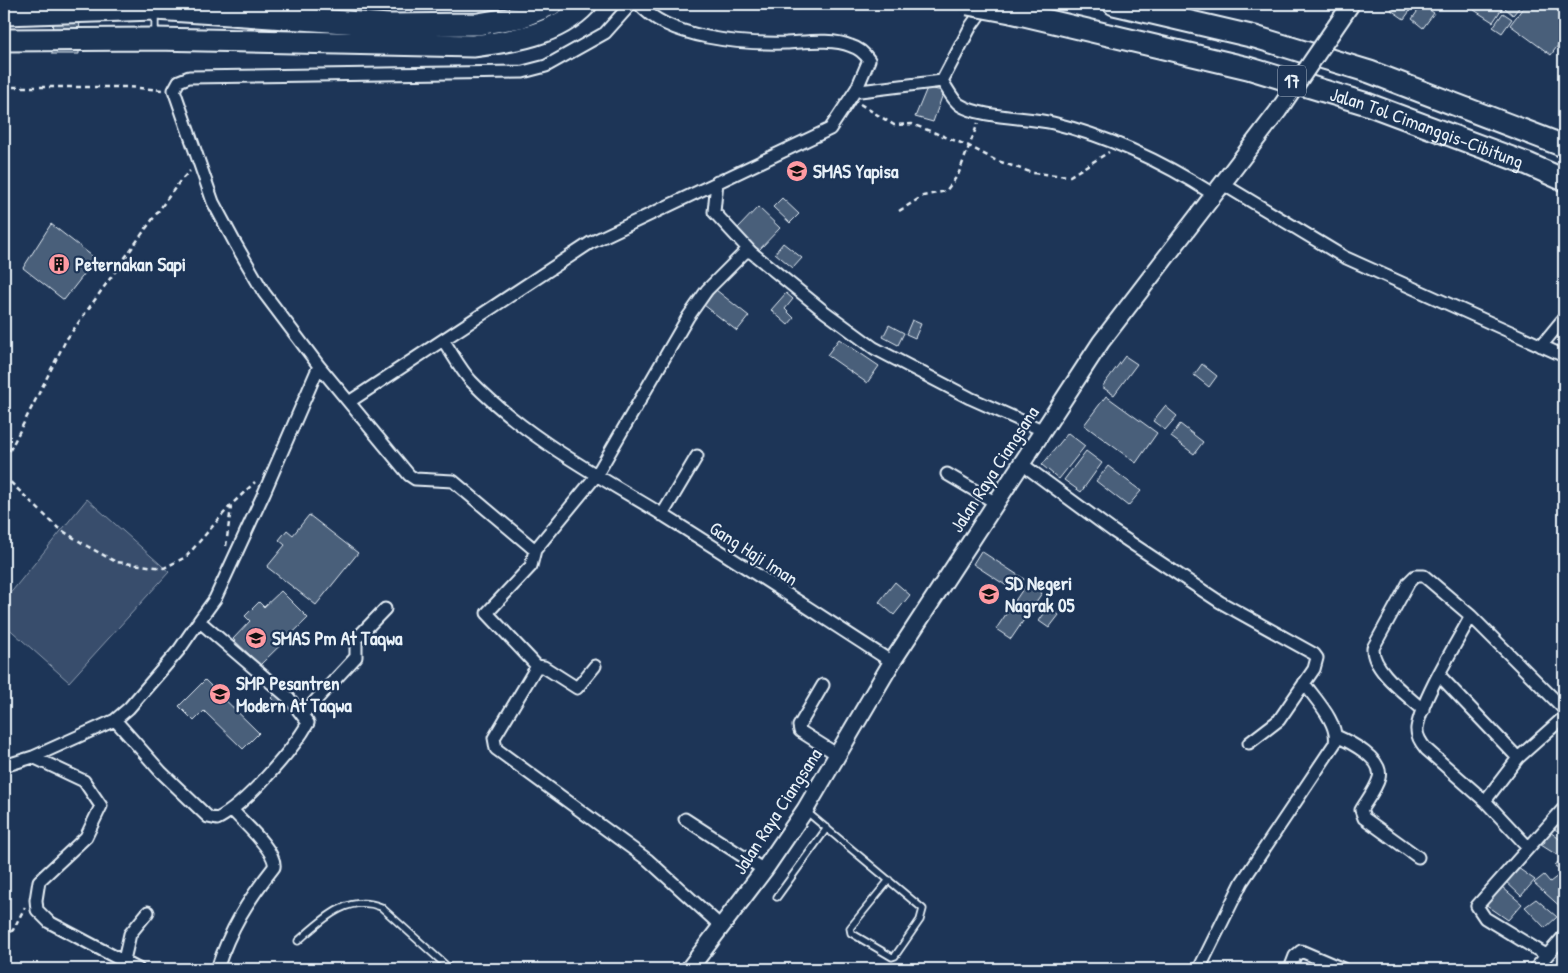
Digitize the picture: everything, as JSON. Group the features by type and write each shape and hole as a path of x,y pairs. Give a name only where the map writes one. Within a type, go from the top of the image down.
{"highway":[{"path":"4,14 155,6 389,25 478,24 520,17 552,4"},
{"path":"4,40 155,40 473,46 513,40 547,30 580,10 586,4"},
{"name":"Jalan Tol Cimanggis–Cibitung","path":"968,4 1011,12 1248,68 1348,98 1528,164 1564,180"},
{"name":"Jalan Tol Cimanggis–Cibitung","path":"1114,4 1256,37 1370,72 1564,146"}],"main road":[{"name":"Jalan Raya Ciangsana","path":"689,969 764,870 805,810 892,662 1101,342 1217,188 1278,111 1351,4"}],"street":[{"path":"535,550 452,481 412,478 319,366 264,293 213,202 174,90 179,81 189,77 523,72 546,66 605,33 631,4"},
{"path":"349,402 590,244 830,129 857,88 869,60 866,55 851,46 835,43 768,43 682,31 648,14 639,4"},
{"path":"942,81 971,26 986,4"},
{"path":"857,88 860,91 942,81"},
{"path":"942,81 959,105 982,112 1053,123 1122,144 1183,175 1217,188 1344,257 1564,356"},
{"path":"717,182 714,212 751,252 825,312 874,348 970,398 1042,430"},
{"path":"595,666 577,688 544,667 537,666 487,613 530,566 535,550 596,476 693,310 707,290 745,252 751,252"},
{"path":"1541,346 1564,318"},
{"name":"Gang Haji Iman","path":"443,340 470,380 489,397 596,476 662,515 892,662"},
{"path":"4,766 33,757 115,720 130,708 178,650 215,599 319,366"},
{"path":"662,515 697,456"},
{"path":"1022,464 1113,531 1212,596 1314,654 1317,662 1279,720 1249,743"},
{"path":"947,474 996,504"},
{"path":"1423,710 1381,670 1374,660 1373,648 1409,582 1415,576 1424,576 1471,616 1564,708"},
{"path":"303,714 356,657 356,639 385,609"},
{"path":"1471,616 1423,710 1417,730 1418,739 1426,749 1485,801 1528,847"},
{"path":"115,720 161,772 208,817 217,819 233,811 299,739 308,723 303,714 289,698 199,621"},
{"path":"537,666 494,738 496,749 648,860 722,927"},
{"path":"1439,676 1518,758"},
{"path":"1199,969 1242,882 1335,743 1334,727 1304,683"},
{"path":"823,685 799,726 800,731 838,755"},
{"path":"1485,801 1518,758 1564,717"},
{"path":"1336,736 1365,751 1379,771 1379,779 1362,810 1364,818 1418,857"},
{"path":"33,757 84,781 101,806 86,837 39,881 36,900 37,910 49,922 138,969"},
{"path":"1546,955 1485,918 1477,906 1564,808"},
{"path":"217,969 238,918 250,898 274,867 275,862 271,853 233,811"},
{"path":"685,819 764,870"},
{"path":"124,960 130,934 148,912"},
{"path":"1535,969 1564,936"},
{"path":"1290,969 1295,956 1301,951 1343,969"}],"lane":[{"path":"155,6 155,40"},
{"path":"805,810 889,880 923,909 920,920 895,956 880,951 851,933 850,928 889,880"},
{"path":"777,897 827,828"},
{"path":"298,941 328,914 341,907 373,904 381,908 450,969"}],"path":[{"path":"4,87 128,87 174,90"},
{"path":"850,98 894,125 912,124 969,146 995,160 1033,173 1070,176 1122,144"},
{"path":"899,211 923,196 946,191 958,175 982,112"},
{"path":"4,468 7,456 66,340 180,181 199,163"},
{"path":"4,476 58,528 87,546 116,562 164,568 186,557 231,505 254,483 259,474"},
{"path":"230,567 226,544 231,505"},
{"path":"4,938 12,930 27,904 36,900"}],"shaded area":[{"path":"87,499 169,572 69,682 4,624 4,601"}],"building":[{"path":"53,4 80,4 79,54 52,54"},
{"path":"1396,4 1415,4 1404,19 1391,10"},
{"path":"1478,4 1505,4 1493,22 1474,10"},
{"path":"1508,4 1522,4 1513,15 1505,8"},
{"path":"1526,4 1564,4 1564,37 1551,55 1510,25"},
{"path":"1422,5 1434,13 1423,28 1412,19"},
{"path":"1503,13 1512,19 1502,33 1493,27"},
{"path":"927,88 944,91 933,122 915,117"},
{"path":"782,198 799,214 790,223 773,207"},
{"path":"758,207 780,228 759,250 737,229"},
{"name":"Peternakan Sapi","path":"51,224 96,259 64,300 23,268"},
{"path":"783,243 802,258 793,268 775,253"},
{"path":"716,290 749,316 737,331 704,305"},
{"path":"786,293 793,299 785,309 794,318 788,325 771,310"},
{"path":"912,320 921,324 915,338 906,334"},
{"path":"889,325 904,333 898,345 883,337"},
{"path":"839,339 879,366 867,383 827,355"},
{"path":"1125,356 1137,364 1114,395 1102,387"},
{"path":"1202,364 1217,376 1209,387 1194,375"},
{"path":"1106,396 1157,433 1136,463 1084,425"},
{"path":"1165,406 1177,416 1165,430 1153,421"},
{"path":"1180,424 1203,442 1194,454 1171,437"},
{"path":"1068,433 1085,446 1059,479 1042,465"},
{"path":"1086,451 1102,463 1081,492 1064,480"},
{"path":"1108,466 1141,491 1128,506 1096,481"},
{"path":"309,515 358,553 316,605 267,567 285,545 279,540 287,530 293,535"},
{"path":"981,551 1024,579 1016,592 973,564"},
{"path":"895,582 910,595 894,615 879,602"},
{"path":"1027,583 1042,593 1011,639 996,629"},
{"path":"281,591 308,618 260,665 233,639 250,621 245,616 259,602 264,607"},
{"path":"1048,608 1059,615 1049,628 1039,621"},
{"path":"205,680 259,733 243,749 204,711 194,721 179,706"},
{"path":"278,691 290,703 283,710 271,698"},
{"path":"1564,814 1564,834 1550,827"},
{"path":"1550,832 1561,840 1564,839 1564,845 1562,846 1564,854 1560,857 1541,845 1545,842 1544,837"},
{"path":"1564,858 1564,874 1554,865"},
{"path":"1518,868 1535,880 1521,896 1502,878"},
{"path":"1544,875 1550,882 1559,875 1564,879 1564,910 1534,883"},
{"path":"1502,887 1522,904 1508,920 1485,904"},
{"path":"1536,899 1557,917 1545,928 1525,907"},
{"path":"1483,961 1493,966 1496,969 1477,969"}],"place":[{"name":"SMAS Yapisa","path":"797,171"},
{"name":"Peternakan Sapi","path":"59,264"},
{"name":"SD Negeri Nagrak 05","path":"989,594"},
{"name":"SMAS Pm At Taqwa","path":"256,638"},
{"name":"SMP Pesantren Modern At Taqwa","path":"220,694"}]}
